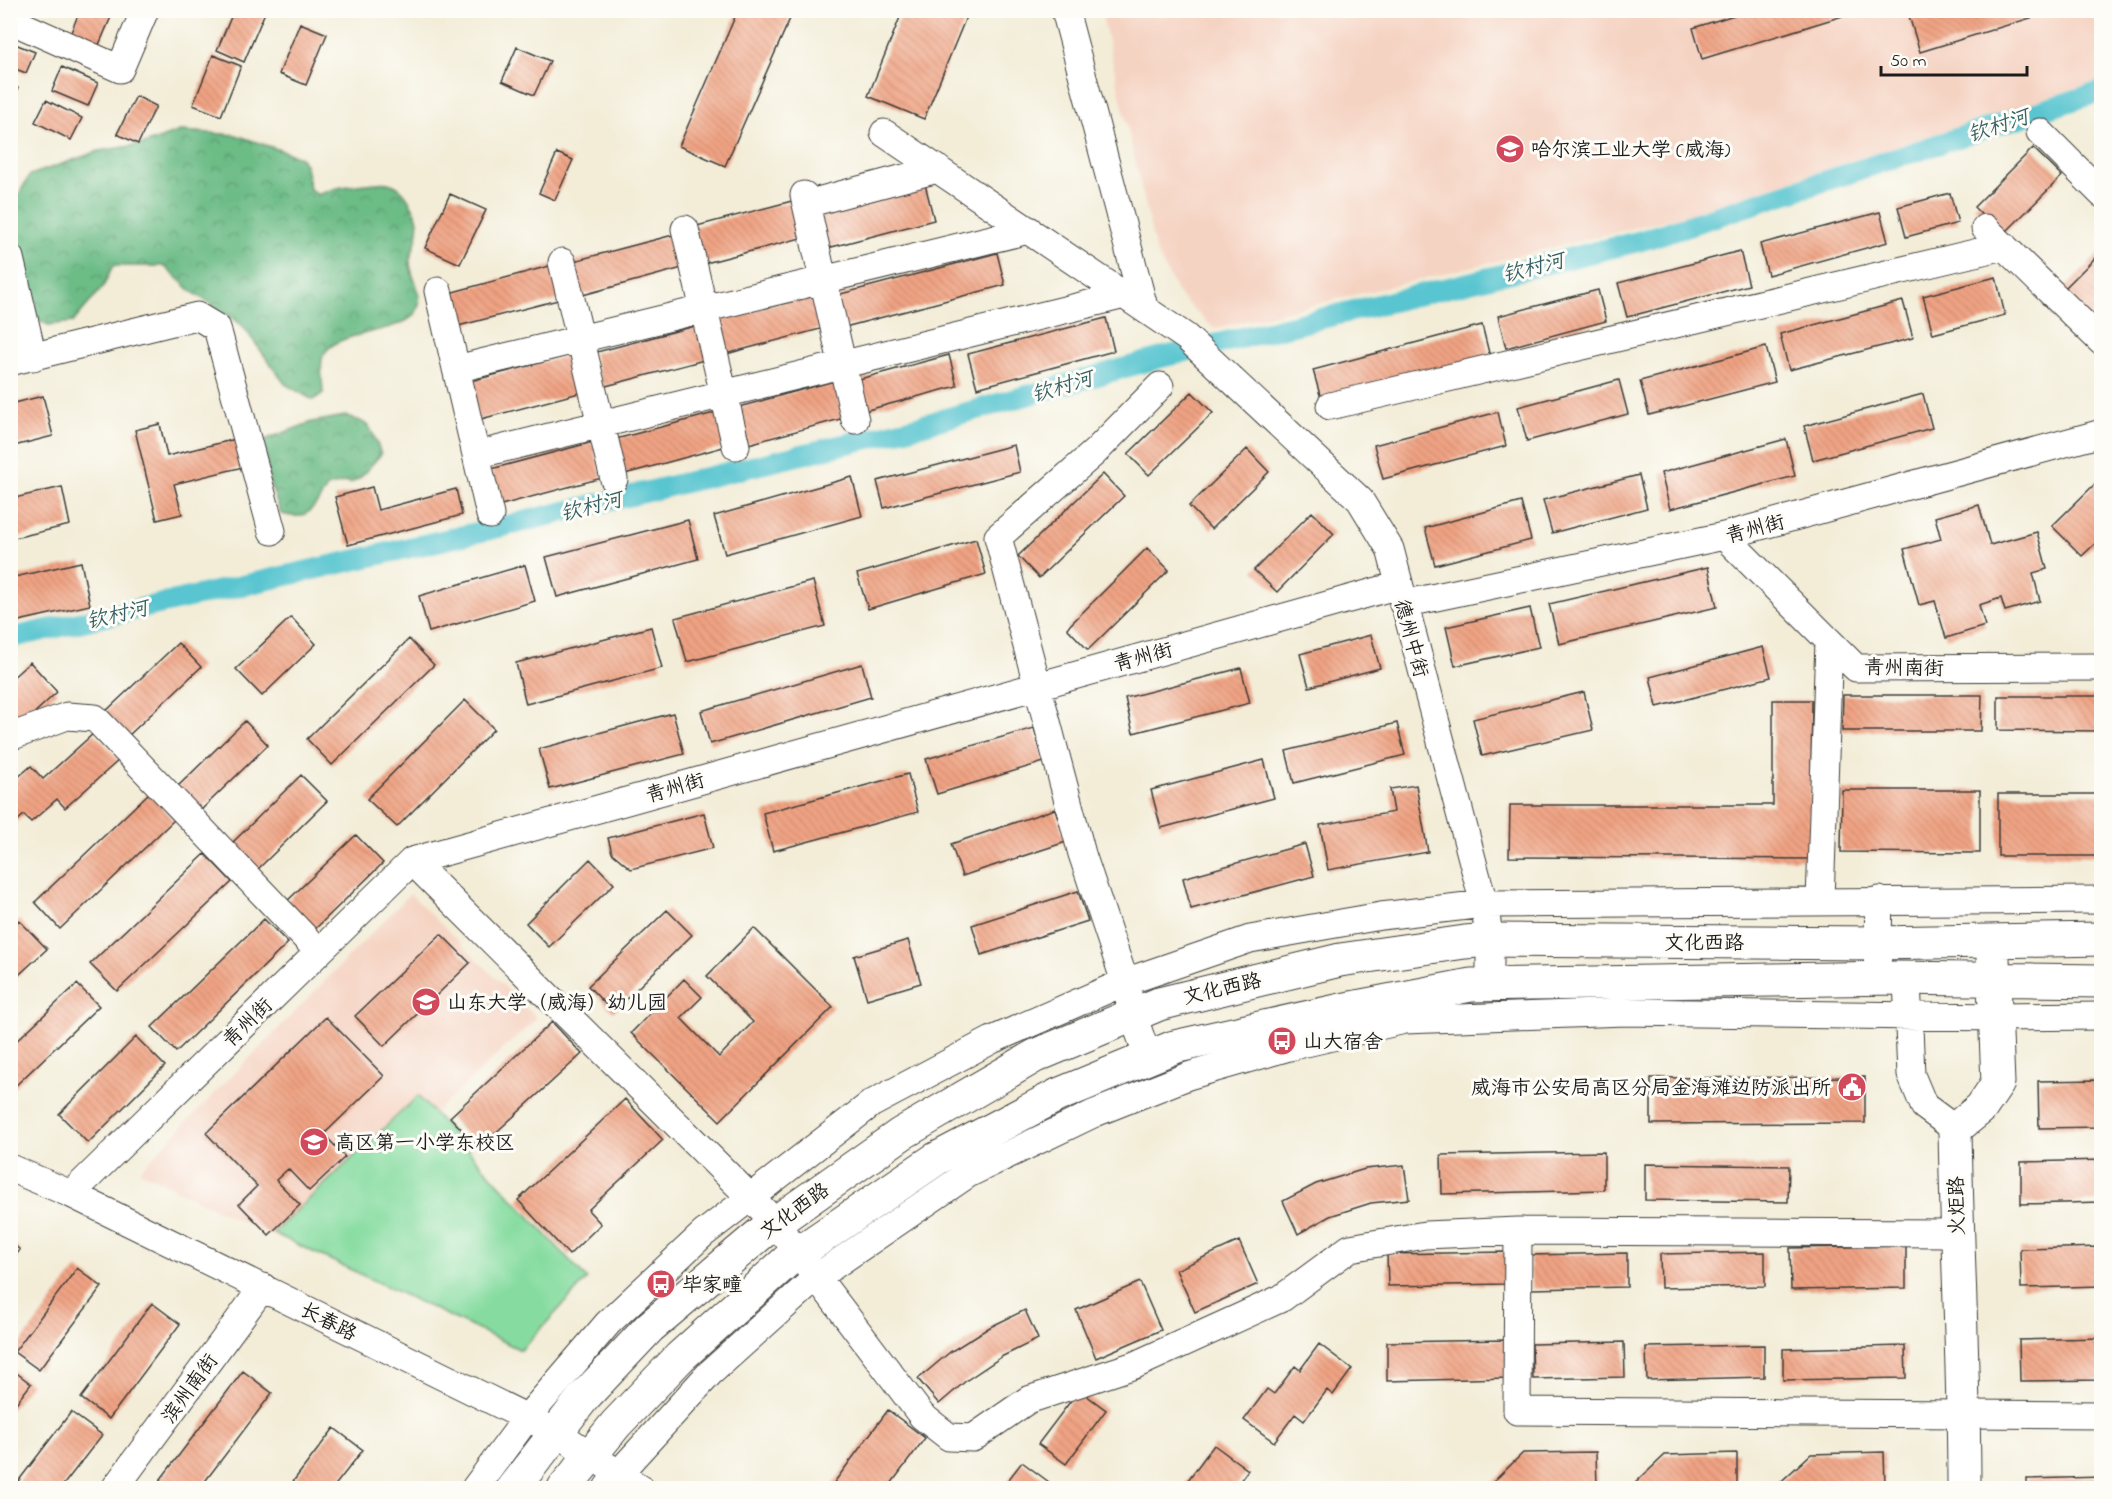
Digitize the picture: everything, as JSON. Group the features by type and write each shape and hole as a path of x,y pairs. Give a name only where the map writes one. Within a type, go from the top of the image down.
{"main road":[{"name":"文化西路","path":"513,1488 583,1398 650,1327 776,1222 911,1128 1035,1056 1159,1004 1340,960 1490,940 1878,943 2102,939"},
{"path":"1955,1129 1981,1108 1998,1083 1991,941"},
{"name":"文化西路","path":"564,1488 589,1456 680,1357 788,1260 808,1265 936,1159 1058,1095 1174,1047 1341,1010 1471,985 1892,979 2102,981"},
{"name":"火炬路","path":"1955,1129 1956,1233 1964,1414 1964,1488"}],"street":[{"path":"10,20 120,69 145,10"},
{"path":"476,455 843,365 1135,301 1065,10"},
{"path":"2040,132 2102,194"},
{"name":"德州中街","path":"884,133 1135,301 1186,338 1360,500 1390,549 1484,904 1490,940 1490,985"},
{"path":"855,420 805,199 938,169"},
{"path":"685,229 736,446"},
{"path":"456,369 1029,230"},
{"path":"1330,406 1994,237 2102,342"},
{"path":"10,258 22,360 197,316 217,328 272,531"},
{"path":"562,262 614,479"},
{"path":"438,291 490,515"},
{"path":"1148,1058 1082,854 998,537 1095,452 1160,386"},
{"name":"青州街","path":"71,1194 412,861 1037,685 1401,594 1724,536 2102,433"},
{"name":"青州南街","path":"1724,536 1856,668 2102,667"},
{"path":"1820,901 1829,640"},
{"path":"10,737 67,716 95,718 319,952"},
{"path":"412,861 748,1197 776,1222 922,1416 949,1437 973,1438 1028,1400 1135,1365 1282,1298 1350,1248 1425,1235 1518,1232 1956,1233"},
{"path":"1879,900 1878,943 1908,1016 1911,1075 1924,1106 1955,1129"},
{"path":"475,1488 526,1419 608,1323 703,1234 748,1197 871,1104 992,1040 1125,982 1250,939 1381,916 1484,904 2102,900"},
{"path":"612,1481 808,1265 968,1174 1095,1113 1188,1076 1289,1047 1405,1020 1625,1012 1996,1017 2102,1016"},
{"name":"长春路","path":"10,1168 71,1194 556,1432 589,1456 612,1481 640,1488"},
{"path":"1518,1232 1517,1411 2102,1415"},
{"name":"滨州南街","path":"115,1488 263,1287"}],"shaded area":[{"name":"哈尔滨工业大学 (威海)","path":"1101,11 2101,11 2101,80 1675,218 1214,329 1180,296 1156,252"},
{"name":"高区第一小学东校区","path":"410,894 537,1018 435,1113 587,1279 521,1350 274,1233 269,1235 139,1171"}],"green space":[{"path":"180,131 236,135 300,157 306,166 310,189 318,195 354,185 382,182 393,184 405,194 414,210 418,230 410,257 410,266 417,288 419,305 414,315 403,322 343,340 331,347 322,360 323,393 313,400 285,384 242,325 191,291 164,266 113,266 103,287 73,322 48,325 27,313 14,244 17,197 30,175 99,151 144,144"},
{"path":"345,416 361,421 370,428 381,454 361,477 351,483 345,482 327,487 316,504 304,515 281,514 269,481 264,440 312,422"},
{"path":"418,1096 587,1279 521,1350 273,1233"}],"building":[{"path":"80,10 114,10 98,47 70,35"},
{"path":"234,10 266,10 244,62 217,50"},
{"path":"738,10 784,10 792,14 725,166 679,146"},
{"path":"903,10 969,10 924,119 868,96"},
{"path":"1750,10 1859,11 1702,59 1693,28"},
{"path":"1926,10 2053,11 1920,52 1909,16"},
{"path":"300,23 327,34 306,85 279,74"},
{"path":"10,42 35,52 26,73 10,67"},
{"path":"517,47 550,61 534,95 502,81"},
{"path":"213,55 241,66 221,116 193,105"},
{"path":"62,67 98,83 88,106 52,91"},
{"path":"10,84 18,88 10,105"},
{"path":"136,96 156,106 138,144 117,134"},
{"path":"46,100 82,118 71,140 35,122"},
{"path":"2033,148 2062,176 2002,236 1974,207"},
{"path":"557,153 573,160 555,200 539,193"},
{"path":"925,184 934,220 824,249 815,213"},
{"path":"1950,193 1958,223 1906,237 1898,207"},
{"path":"450,194 486,210 460,264 425,248"},
{"path":"792,201 801,238 702,264 693,227"},
{"path":"1880,212 1888,242 1768,275 1760,244"},
{"path":"677,234 686,267 579,296 570,262"},
{"path":"1740,251 1749,285 1627,317 1618,283"},
{"path":"2102,251 2102,313 2092,323 2061,292"},
{"path":"997,253 1005,285 841,328 833,296"},
{"path":"553,265 562,299 458,326 449,293"},
{"path":"1996,277 2005,315 1933,334 1923,296"},
{"path":"1598,290 1606,321 1506,348 1498,316"},
{"path":"815,293 824,328 726,354 717,319"},
{"path":"1903,301 1913,338 1789,370 1780,334"},
{"path":"1106,318 1114,351 977,388 968,354"},
{"path":"699,325 708,359 602,387 593,353"},
{"path":"1482,325 1490,357 1322,402 1313,370"},
{"path":"1766,347 1775,382 1649,415 1640,381"},
{"path":"574,354 583,392 477,420 467,382"},
{"path":"949,355 957,386 860,412 852,381"},
{"path":"1619,380 1628,414 1527,441 1518,407"},
{"path":"834,381 844,418 745,445 735,408"},
{"path":"1192,392 1213,413 1149,475 1128,454"},
{"path":"1923,394 1932,428 1813,460 1804,426"},
{"path":"43,396 53,436 10,447 10,404"},
{"path":"718,412 727,446 621,475 612,440"},
{"path":"1498,412 1506,446 1383,479 1374,445"},
{"path":"160,424 167,456 236,439 243,467 174,484 182,514 157,520 135,430"},
{"path":"1786,439 1795,476 1670,509 1661,473"},
{"path":"593,442 602,478 501,505 491,469"},
{"path":"1014,445 1020,472 884,508 877,481"},
{"path":"1247,449 1269,472 1211,529 1189,506"},
{"path":"1103,474 1124,496 1039,578 1018,556"},
{"path":"1639,475 1647,508 1552,533 1543,500"},
{"path":"852,477 862,516 725,554 714,516"},
{"path":"2102,477 2102,537 2082,556 2052,526"},
{"path":"62,487 70,525 10,539 10,499"},
{"path":"372,487 378,510 456,489 462,515 348,545 335,497"},
{"path":"1521,502 1531,540 1435,565 1425,528"},
{"path":"1979,505 1990,545 2037,532 2047,569 2033,573 2040,601 2005,611 2001,598 1979,605 1985,626 1946,638 1935,601 1919,605 1904,549 1941,539 1935,517"},
{"path":"1312,512 1334,534 1277,592 1254,570"},
{"path":"688,520 698,559 557,597 546,557"},
{"path":"976,539 986,574 868,609 857,574"},
{"path":"1147,548 1169,570 1088,650 1067,628"},
{"path":"81,562 90,605 10,623 10,578"},
{"path":"525,565 535,601 429,632 419,596"},
{"path":"1708,567 1717,607 1559,644 1549,604"},
{"path":"813,581 825,626 687,662 675,618"},
{"path":"1530,608 1539,647 1455,666 1446,627"},
{"path":"291,617 316,644 262,696 236,669"},
{"path":"651,627 662,668 526,704 516,663"},
{"path":"1371,635 1380,668 1309,687 1300,654"},
{"path":"409,639 434,665 332,765 307,739"},
{"path":"178,643 201,667 127,737 104,713"},
{"path":"1763,647 1771,677 1657,707 1650,677"},
{"path":"30,662 57,692 14,732 10,729 10,680"},
{"path":"862,664 871,697 710,744 701,711"},
{"path":"1241,668 1250,703 1133,733 1125,698"},
{"path":"1584,692 1593,730 1482,756 1473,719"},
{"path":"1843,695 1982,695 1981,731 1842,731"},
{"path":"1998,696 2102,696 2102,731 1998,730"},
{"path":"465,700 494,729 397,827 367,799"},
{"path":"1773,700 1812,700 1810,859 1509,857 1510,805 1773,805"},
{"path":"673,713 684,754 550,789 539,749"},
{"path":"245,721 268,745 199,812 176,788"},
{"path":"1397,723 1405,755 1294,783 1286,751"},
{"path":"1034,728 1044,762 937,794 926,759"},
{"path":"94,733 119,760 65,808 57,799 31,822 24,815 10,827 10,784 31,766 43,779"},
{"path":"1264,760 1274,798 1161,828 1151,790"},
{"path":"908,774 918,812 773,851 763,813"},
{"path":"301,775 327,801 256,871 230,845"},
{"path":"1416,785 1428,852 1328,870 1320,825 1394,812 1390,789"},
{"path":"1842,790 1980,790 1980,853 1841,852"},
{"path":"149,793 174,820 60,929 35,902"},
{"path":"1998,794 2102,794 2102,856 1998,856"},
{"path":"1055,809 1066,842 962,876 951,844"},
{"path":"704,813 713,848 631,869 612,853 608,838"},
{"path":"356,835 383,863 313,931 285,903"},
{"path":"1305,844 1314,876 1191,909 1183,878"},
{"path":"205,854 232,882 117,991 90,964"},
{"path":"590,859 614,884 549,947 526,923"},
{"path":"1078,891 1088,921 981,955 972,925"},
{"path":"667,910 692,935 613,1012 588,986"},
{"path":"264,919 288,943 176,1052 152,1027"},
{"path":"19,920 47,949 10,983 10,929"},
{"path":"754,928 833,1007 720,1121 631,1033 684,979 702,997 681,1018 719,1057 753,1022 707,976"},
{"path":"441,934 470,963 384,1046 355,1016"},
{"path":"908,940 921,983 867,999 854,956"},
{"path":"77,984 99,1006 10,1091 10,1047"},
{"path":"326,1017 384,1076 324,1134 345,1157 309,1191 288,1169 276,1180 300,1205 269,1235 239,1204 257,1186 206,1133"},
{"path":"552,1022 582,1054 479,1148 450,1117"},
{"path":"136,1037 165,1066 88,1143 59,1114"},
{"path":"1865,1077 1865,1123 1651,1124 1651,1078"},
{"path":"2102,1080 2102,1127 2039,1128 2038,1081"},
{"path":"625,1099 663,1140 588,1210 601,1224 569,1255 518,1200"},
{"path":"1604,1152 1604,1190 1442,1194 1441,1155"},
{"path":"2102,1160 2102,1202 2021,1204 2021,1162"},
{"path":"1645,1164 1789,1166 1788,1202 1645,1200"},
{"path":"1404,1165 1409,1199 1371,1203 1330,1216 1298,1234 1283,1201 1316,1184 1365,1169"},
{"path":"1239,1241 1258,1284 1195,1312 1176,1270"},
{"path":"10,1242 20,1250 10,1263"},
{"path":"1906,1246 1906,1288 1791,1290 1790,1248"},
{"path":"2102,1247 2102,1286 2021,1288 2020,1249"},
{"path":"1506,1252 1507,1284 1388,1286 1387,1254"},
{"path":"1765,1252 1765,1286 1661,1288 1660,1254"},
{"path":"1627,1253 1627,1287 1531,1289 1530,1255"},
{"path":"77,1268 102,1287 39,1370 14,1352"},
{"path":"1140,1282 1161,1330 1096,1358 1076,1310"},
{"path":"152,1303 180,1324 109,1419 81,1398"},
{"path":"1025,1310 1038,1339 1003,1356 967,1380 939,1404 918,1379 950,1352 990,1327"},
{"path":"2102,1338 2102,1380 2020,1381 2019,1340"},
{"path":"1507,1340 1508,1378 1387,1381 1387,1342"},
{"path":"1624,1342 1625,1377 1533,1379 1532,1344"},
{"path":"1319,1344 1352,1369 1333,1395 1327,1390 1304,1421 1295,1414 1274,1442 1244,1420 1267,1389 1274,1394 1295,1366 1300,1370"},
{"path":"1764,1345 1764,1377 1647,1380 1646,1347"},
{"path":"1905,1346 1906,1378 1783,1380 1783,1349"},
{"path":"10,1368 31,1384 10,1411"},
{"path":"243,1371 272,1393 200,1488 154,1488"},
{"path":"1079,1390 1106,1410 1066,1464 1038,1444"},
{"path":"888,1410 925,1438 888,1488 830,1488"},
{"path":"71,1412 102,1435 61,1488 13,1488"},
{"path":"334,1428 363,1450 333,1488 288,1488"},
{"path":"1214,1445 1248,1470 1235,1488 1182,1488"},
{"path":"1596,1452 1597,1488 1487,1488 1523,1453"},
{"path":"1884,1452 1885,1486 1774,1488 1811,1454"},
{"path":"1737,1453 1737,1488 1630,1488 1665,1455"},
{"path":"1022,1462 1053,1485 1050,1488 1002,1488"},
{"path":"2102,1477 2102,1488 2027,1488 2027,1479"}],"waterway":[{"name":"钦村河","path":"10,638 488,530 908,429 1163,357 1640,241 2102,91"}],"place":[{"name":"哈尔滨工业大学 (威海)","path":"1510,149"},
{"name":"山东大学（威海）幼儿园","path":"426,1002"},
{"name":"山大宿舍","path":"1282,1041"},
{"name":"威海市公安局高区分局金海滩边防派出所","path":"1852,1087"},
{"name":"高区第一小学东校区","path":"314,1142"},
{"name":"毕家疃","path":"661,1284"}]}
